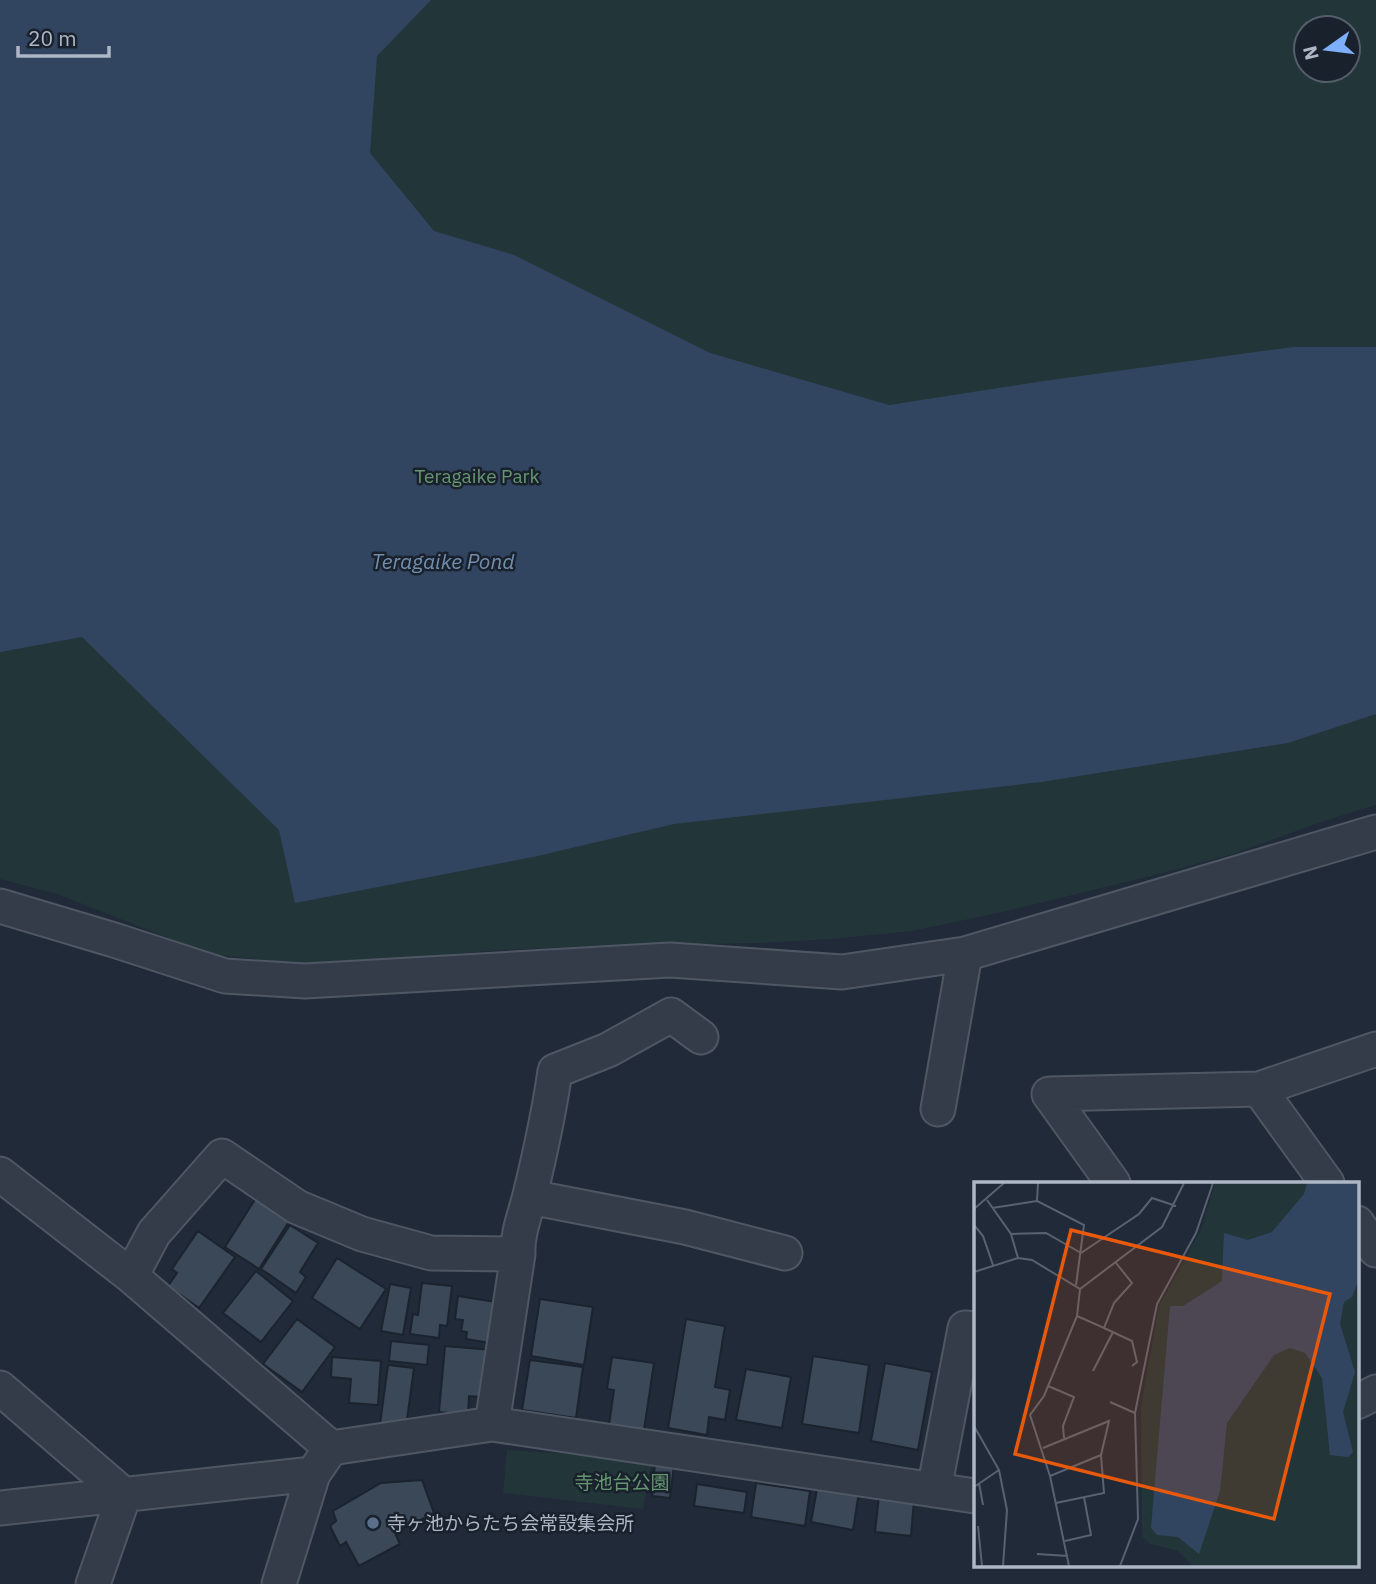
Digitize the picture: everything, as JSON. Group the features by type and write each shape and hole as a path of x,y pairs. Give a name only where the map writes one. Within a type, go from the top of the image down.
{"street":[{"path":"0,906 225,976 305,981 670,960 842,972 965,954 1376,832"},
{"path":"938,1109 965,954"},
{"path":"492,1424 518,1254 517,1241 530,1197 555,1071 608,1050 671,1014 701,1037"},
{"path":"1112,1182 1049,1094 1259,1089 1376,1049"},
{"path":"1259,1089 1326,1182"},
{"path":"131,1276 154,1233 222,1156 298,1207 362,1234 432,1253 518,1254"},
{"path":"0,1174 131,1276 322,1461"},
{"path":"530,1197 685,1227 785,1253"},
{"path":"1358,1224 1376,1250"},
{"path":"934,1490 965,1328 974,1329"},
{"path":"0,1388 124,1495"},
{"path":"1358,1401 1376,1392"},
{"path":"0,1508 124,1495 322,1461 492,1424 974,1496"},
{"path":"279,1584 322,1461"},
{"path":"93,1584 124,1495"}],"green space":[{"name":"Teragaike Park","path":"0,0 1376,0 1376,805 1233,854 1159,874 912,931 832,939 502,950 315,965 218,955 57,894 0,879"},
{"name":"寺池台公園","path":"507,1450 652,1459 643,1509 503,1493"}],"water":[{"name":"Teragaike Pond","path":"0,0 431,0 377,56 370,153 434,231 514,255 710,353 889,405 1293,347 1376,347 1376,714 1288,743 1041,782 674,824 533,857 295,903 279,830 82,637 0,652"}],"building":[{"path":"256,1198 290,1220 259,1269 225,1247"},
{"path":"290,1225 318,1243 300,1272 306,1277 296,1293 261,1269"},
{"path":"198,1231 235,1257 199,1308 168,1286 177,1273 172,1269"},
{"path":"337,1258 386,1289 360,1329 312,1298"},
{"path":"256,1271 293,1301 261,1342 223,1313"},
{"path":"422,1283 452,1286 447,1326 440,1325 439,1338 410,1334 413,1314 418,1315"},
{"path":"390,1284 411,1288 403,1335 381,1331"},
{"path":"458,1296 502,1303 496,1344 466,1339 467,1332 461,1331 463,1320 455,1319"},
{"path":"540,1299 593,1307 584,1365 531,1356"},
{"path":"297,1319 335,1347 302,1392 263,1364"},
{"path":"686,1319 725,1326 715,1387 730,1390 725,1420 709,1417 707,1435 668,1428"},
{"path":"391,1341 429,1345 427,1365 389,1361"},
{"path":"445,1346 492,1350 482,1397 469,1396 468,1415 439,1412"},
{"path":"813,1356 869,1365 859,1433 802,1424"},
{"path":"332,1357 381,1361 378,1405 349,1403 351,1379 331,1377"},
{"path":"612,1357 654,1363 644,1430 609,1425 614,1390 607,1389"},
{"path":"530,1360 583,1367 576,1418 522,1410"},
{"path":"885,1363 932,1372 918,1450 871,1441"},
{"path":"388,1365 414,1368 406,1427 380,1424"},
{"path":"746,1369 791,1377 782,1428 736,1420"},
{"path":"655,1463 674,1465 670,1498 652,1496"},
{"name":"寺ヶ池からたち会常設集会所","path":"422,1480 434,1513 395,1533 400,1544 359,1566 346,1542 340,1546 330,1526 336,1521 333,1511 381,1483"},
{"path":"756,1483 810,1491 805,1526 751,1517"},
{"path":"697,1484 747,1492 744,1513 694,1506"},
{"path":"818,1484 859,1492 853,1530 811,1522"},
{"path":"879,1496 914,1500 911,1536 875,1532"}],"place":[{"name":"寺ヶ池からたち会常設集会所","path":"373,1523"}]}
